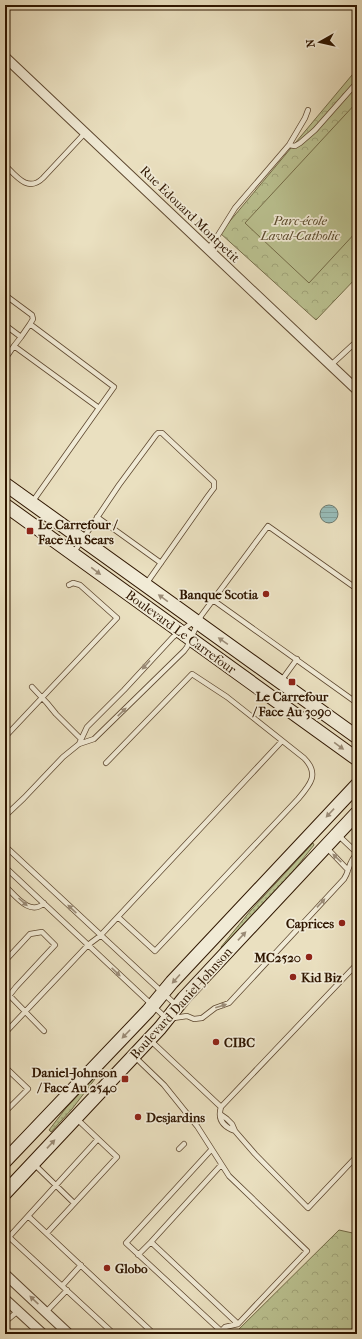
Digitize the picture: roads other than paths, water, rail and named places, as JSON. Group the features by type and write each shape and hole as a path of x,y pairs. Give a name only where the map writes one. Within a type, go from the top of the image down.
{"street":[{"name":"Rue Edouard Montpetit","path":"5,57 357,390"},
{"name":"Boulevard Le Carrefour","path":"5,484 198,620 357,737"},
{"name":"Boulevard Le Carrefour","path":"5,505 357,759"},
{"name":"Boulevard Daniel-Johnson","path":"5,1161 153,1006 163,993 357,785"},
{"name":"Boulevard Daniel-Johnson","path":"5,1193 134,1056 178,1006 357,813"},
{"path":"5,1274 69,1334"},
{"path":"5,1299 43,1334"}],"lane":[{"path":"289,145 296,146 306,138 353,87"},
{"path":"208,248 215,240 235,208 289,145 308,110"},
{"path":"5,165 23,182 29,184 37,182 43,178 86,132"},
{"path":"5,295 32,315 33,319 5,359"},
{"path":"357,300 355,312 357,326"},
{"path":"30,324 114,387 32,503"},
{"path":"5,325 21,337"},
{"path":"331,365 357,341"},
{"path":"14,346 99,408"},
{"path":"73,554 97,517 156,435 158,433 162,433 214,482 214,485 208,496 145,584"},
{"path":"97,517 160,563"},
{"path":"5,816 24,798 55,764 79,744 94,739 184,651 185,635 198,620 268,526 357,589"},
{"path":"5,737 117,618 80,585 73,583 69,585"},
{"path":"213,600 357,703"},
{"path":"79,744 87,727 173,637 185,635 198,620"},
{"path":"281,682 297,660"},
{"path":"106,763 192,674 227,697 308,762 312,772 312,781 310,785 298,799 154,951 118,916"},
{"path":"32,687 81,739"},
{"path":"5,1033 88,945 100,936 282,741"},
{"path":"5,867 167,1019 187,1016 194,1019 202,1018 215,1008 229,1003 344,879 351,860 357,853 337,834"},
{"path":"5,846 100,936 178,1006"},
{"path":"325,847 348,870"},
{"path":"5,886 30,908 37,908 44,903"},
{"path":"5,961 30,934 36,932 42,932 55,945 5,1001"},
{"path":"357,964 221,1107 220,1114 221,1122 227,1128 235,1131 254,1154 308,1208 357,1156"},
{"path":"5,989 44,1031"},
{"path":"149,1039 221,1107"},
{"path":"134,1056 164,1085 197,1126 221,1165 236,1184 307,1251 238,1324 225,1327 220,1333 126,1243 211,1150"},
{"path":"5,1067 28,1088 5,1112"},
{"path":"47,1233 117,1157 75,1118"},
{"path":"98,1140 9,1237 114,1334"},
{"path":"180,1149 184,1144"},
{"path":"33,1163 74,1203"},
{"path":"138,1255 221,1165"},
{"path":"28,1216 154,1334"},
{"path":"151,1242 238,1324"},
{"path":"62,1286 81,1265"},
{"path":"46,1312 67,1290"},
{"path":"5,1322 18,1311"}],"water":[{"path":"329,505 335,508 338,514 335,520 329,523 323,520 320,514 323,508"}],"place":[{"name":"Le Carrefour / Face Au Sears","path":"30,531"},
{"name":"Banque Scotia","path":"266,594"},
{"name":"Le Carrefour / Face Au 3090","path":"292,682"},
{"name":"Caprices","path":"342,923"},
{"name":"MC2520","path":"309,957"},
{"name":"Kid Biz","path":"293,977"},
{"name":"CIBC","path":"216,1042"},
{"name":"Daniel-Johnson / Face Au 2540","path":"125,1079"},
{"name":"Desjardins","path":"138,1117"},
{"name":"Globo","path":"107,1268"}],"park label":[{"name":"Parc-école Laval-Catholic","path":"300,228"}]}
